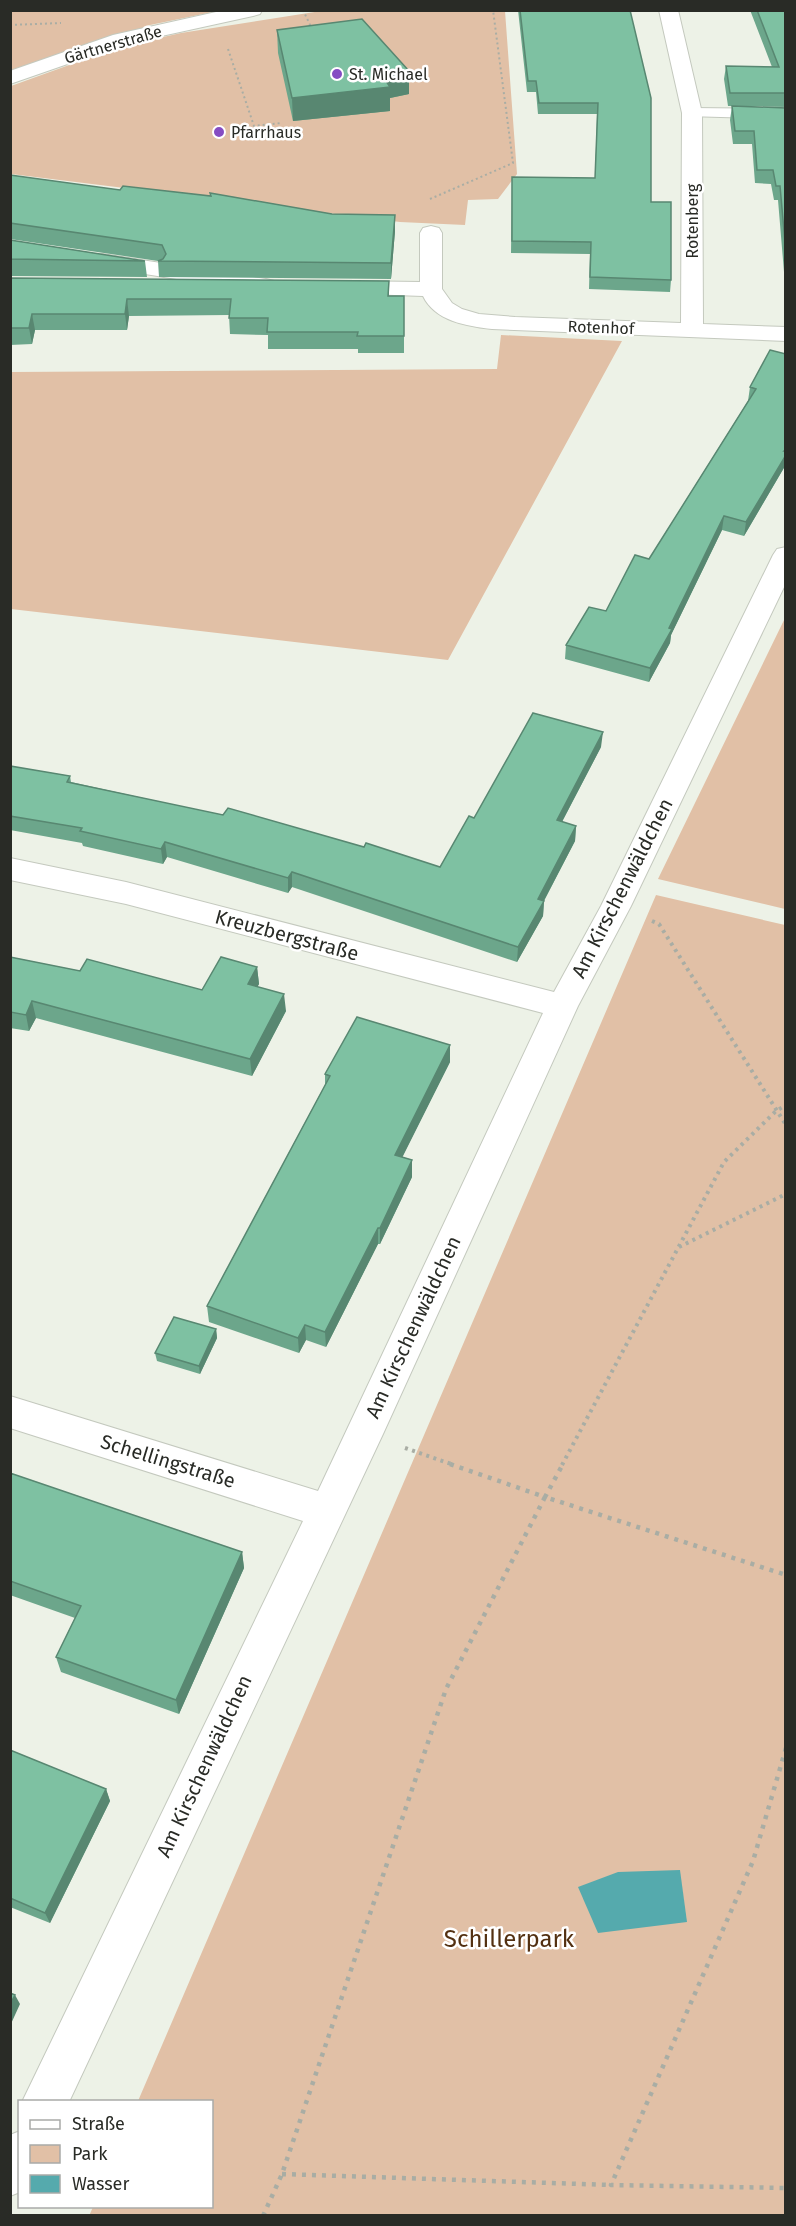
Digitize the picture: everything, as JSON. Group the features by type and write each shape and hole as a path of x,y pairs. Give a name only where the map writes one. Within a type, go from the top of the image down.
{"street":[{"name":"Gärtnerstraße","path":"10,78 120,39 252,10"},
{"name":"Rotenberg","path":"668,10 692,113 692,330"},
{"path":"325,287 431,289 431,232"},
{"path":"84,258 267,286"},
{"path":"127,285 290,286"},
{"name":"Rotenhof","path":"431,289 433,298 439,305 465,317 487,322 786,334"},
{"name":"Am Kirschenwäldchen","path":"46,2100 363,1434 562,1006 616,906 786,555"},
{"name":"Kreuzbergstraße","path":"10,869 126,893 562,1006"},
{"name":"Schellingstraße","path":"10,1412 326,1511"},
{"path":"10,2173 18,2158"}],"lane":[{"path":"692,113 786,114"}],"path":[{"path":"303,10 312,29"},
{"path":"431,232 412,207 513,163 494,10"},
{"path":"217,17 254,126 281,123"},
{"path":"616,906 658,924 786,1125"},
{"path":"263,2216 282,2174 446,1689 545,1497 724,1162 776,1111 786,1105"},
{"path":"678,1247 786,1194"},
{"path":"363,1434 545,1497 786,1575"},
{"path":"611,2185 753,1862 786,1748"},
{"path":"282,2174 611,2185 786,2188"}],"green space":[{"path":"10,11 218,11 150,25 11,75"},
{"path":"321,11 505,11 517,174 498,199 468,200 465,225 400,222 11,174 11,86 119,47 181,33"},
{"path":"501,335 622,341 448,660 11,609 11,372 497,369"},
{"path":"785,618 785,909 658,879"},
{"name":"Schillerpark","path":"656,895 785,925 785,2215 89,2216 93,2208 213,2208 213,2100 138,2100"}],"water":[{"path":"680,1870 687,1922 598,1933 578,1887 618,1872"}],"building":[{"path":"520,10 630,10 651,98 651,202 671,202 671,280 590,277 591,242 512,241 512,177 595,178 598,103 539,103 536,81 528,81"},
{"path":"757,10 786,10 786,93 730,93 726,66 779,67"},
{"name":"St. Michael","path":"362,19 409,71 382,75 390,87 292,98 277,30"},
{"path":"732,106 786,108 786,253 780,186 776,186 773,170 757,170 754,131 735,131"},
{"path":"10,175 120,190 123,186 211,196 210,193 332,214 395,215 391,263 158,261 166,254 162,245 10,223"},
{"path":"10,240 145,261 10,259"},
{"path":"10,278 389,281 388,296 404,296 404,336 357,336 358,332 267,332 268,318 229,318 231,299 127,299 125,314 32,314 29,328 10,328"},
{"path":"770,350 786,354 786,449 784,451 786,455 746,522 724,516 669,628 672,629 650,668 566,645 589,607 606,611 635,555 649,559 756,389 750,387"},
{"path":"533,713 603,732 557,820 576,826 538,899 544,901 518,947 292,872 288,878 165,842 161,849 80,831 82,828 10,816 10,766 70,776 67,782 223,815 228,808 364,847 366,843 440,867 469,816 474,818"},
{"path":"10,957 80,971 87,959 202,990 221,957 257,967 248,984 284,994 250,1059 32,1001 26,1015 10,1012"},
{"path":"357,1017 450,1045 395,1155 412,1160 380,1228 325,1332 305,1325 298,1338 207,1306 330,1076 325,1074"},
{"path":"174,1317 216,1329 199,1366 155,1353"},
{"path":"10,1473 242,1552 176,1700 56,1657 81,1606 10,1581"},
{"path":"10,1750 106,1789 45,1913 10,1898"},
{"path":"10,1993 15,1995 10,2004"}],"place":[{"name":"St. Michael","path":"337,74"},
{"name":"Pfarrhaus","path":"219,132"}]}
